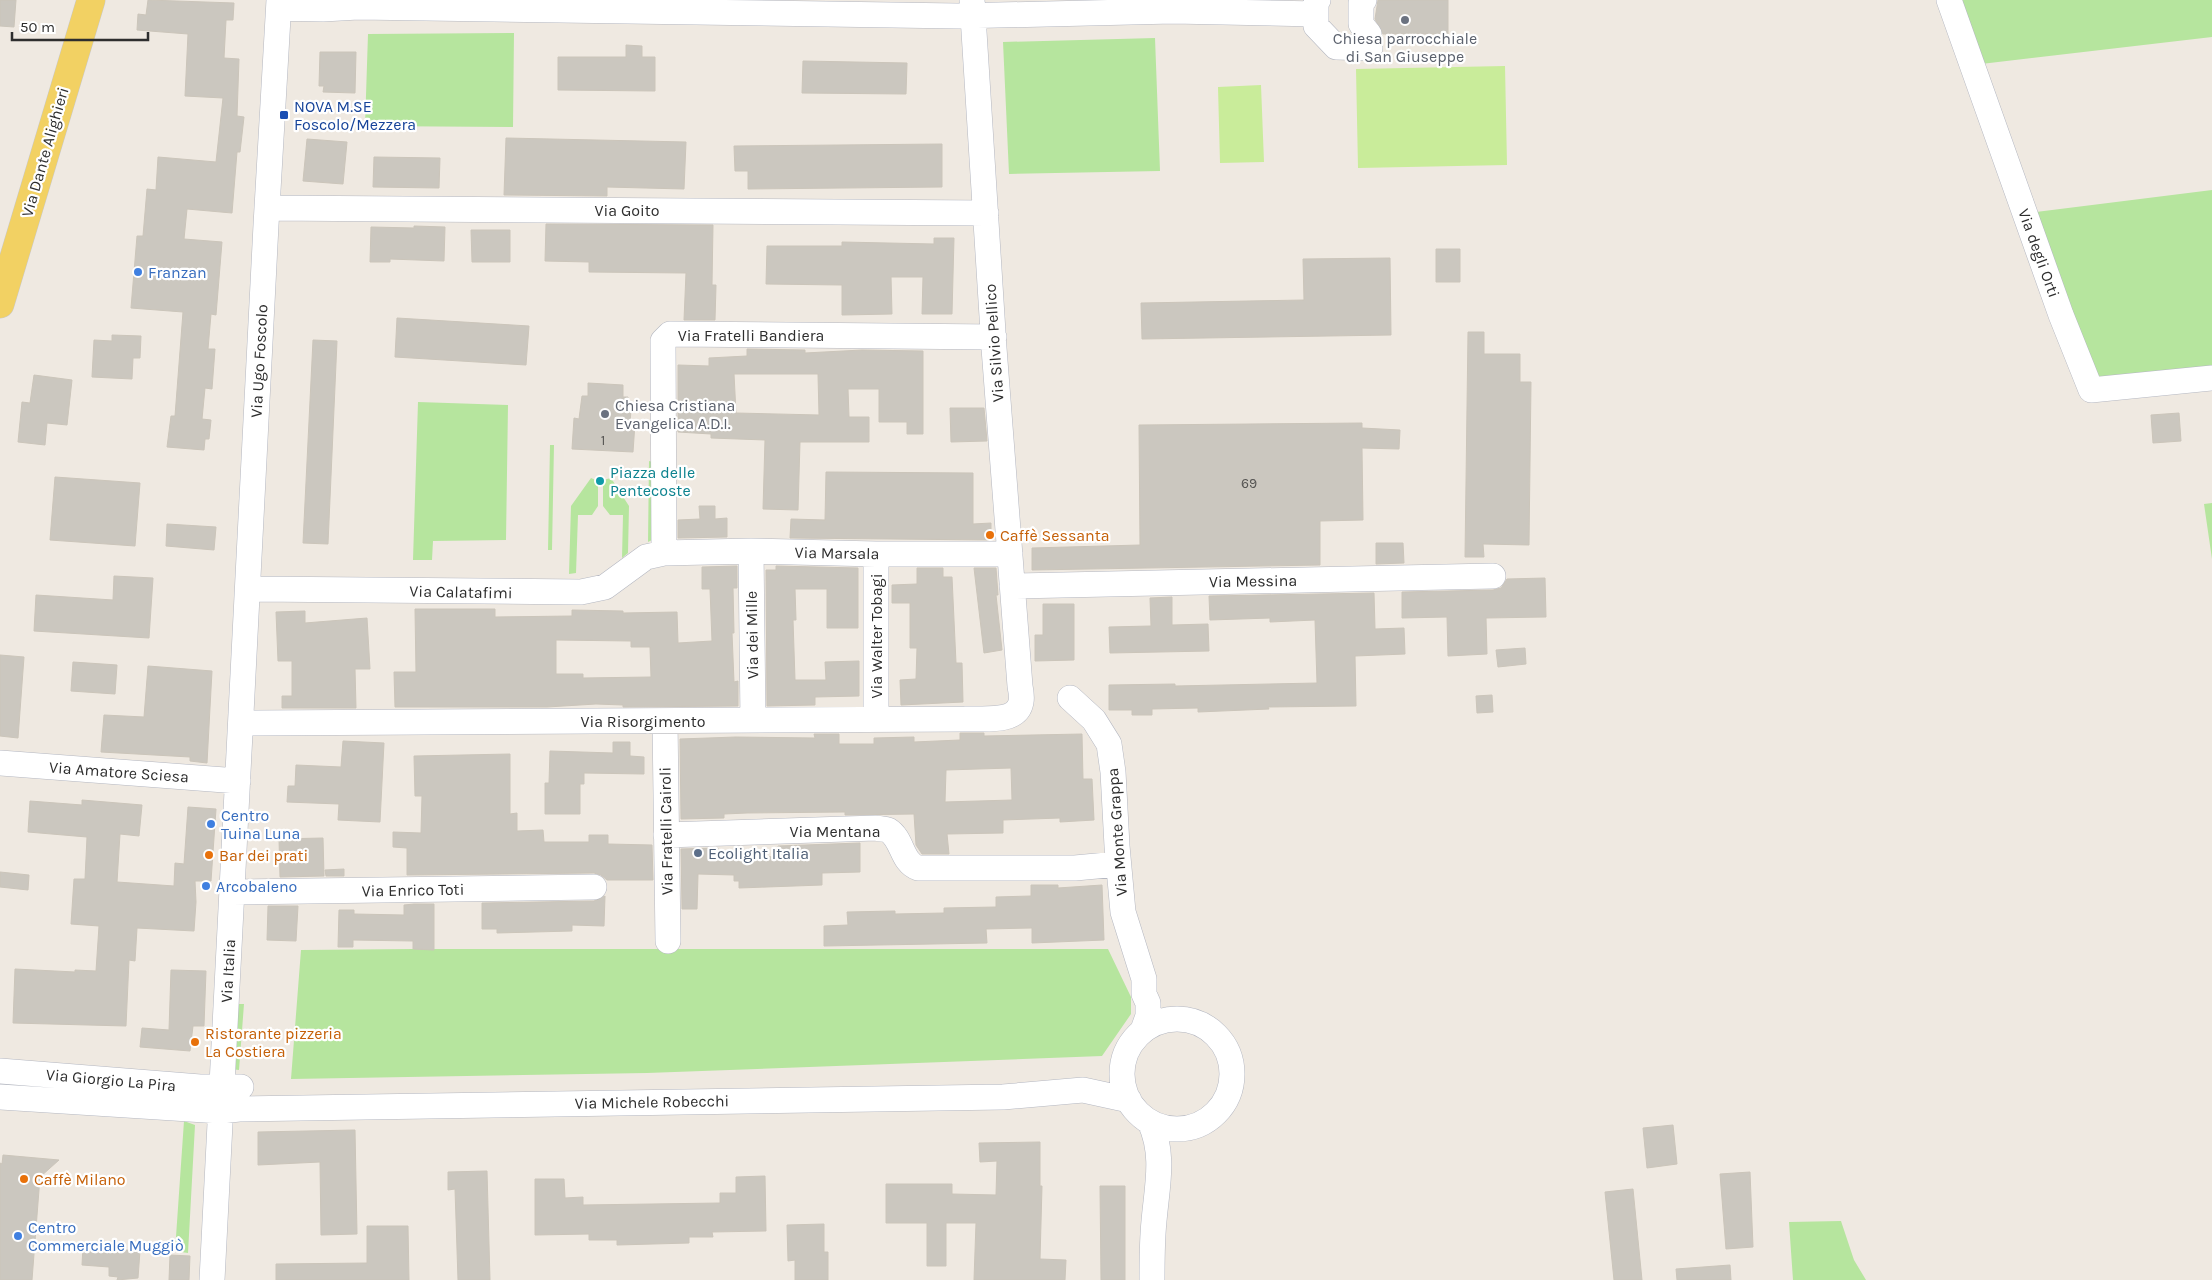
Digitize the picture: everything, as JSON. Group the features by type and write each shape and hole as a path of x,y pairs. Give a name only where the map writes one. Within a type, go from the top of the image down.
{"main road":[{"name":"Via Dante Alighieri","path":"0,304 91,0"}],"street":[{"path":"279,4 323,10 358,7 973,8 1174,11 1317,7 1316,26 1336,47 1370,48 1369,34 1361,24 1361,3 1364,0"},
{"name":"Via degli Orti","path":"1949,0 2058,305 2091,390 2212,378"},
{"name":"Via Ugo Foscolo","path":"241,723 279,4"},
{"name":"Via Silvio Pellico","path":"973,8 994,337 1020,686"},
{"name":"Via Goito","path":"267,208 986,213"},
{"name":"Via Fratelli Bandiera","path":"664,553 663,341 670,334 994,337"},
{"name":"Via Marsala","path":"664,553 751,551 876,554 1010,554"},
{"name":"Via dei Mille","path":"751,551 753,720"},
{"name":"Via Calatafimi","path":"248,589 582,592 605,587 646,556 664,553"},
{"name":"Via Walter Tobagi","path":"876,554 876,718"},
{"name":"Via Messina","path":"1012,586 1493,576"},
{"name":"Via Risorgimento","path":"241,723 1010,717 1017,711 1021,702 1020,686"},
{"name":"Via Monte Grappa","path":"1070,698 1094,720 1109,744 1113,772 1118,864 1123,912 1144,979 1159,1004 1176,1019"},
{"name":"Via Fratelli Cairoli","path":"665,721 668,941"},
{"name":"Via Italia","path":"212,1280 228,1096 232,892 241,723"},
{"name":"Via Amatore Sciesa","path":"0,764 238,781"},
{"name":"Via Mentana","path":"666,835 876,828 889,830 904,857 912,866 918,868 1075,868 1118,864"},
{"name":"Via Enrico Toti","path":"232,892 594,887"},
{"name":"Via Monte Grappa","path":"1143,1030 1148,1016 1148,1003 1144,994 1144,979"},
{"path":"1176,1019 1195,1022 1211,1030 1223,1044 1231,1060 1232,1079 1227,1097 1217,1112 1203,1123 1185,1128 1167,1128 1150,1122 1138,1112 1129,1100 1123,1083 1123,1064 1134,1040 1143,1030 1164,1020 1176,1019"},
{"name":"Via Michele Robecchi","path":"1083,1090 1110,1076 1123,1064"},
{"name":"Via Giorgio La Pira","path":"0,1071 228,1096"},
{"name":"Via Michele Robecchi","path":"228,1096 239,1109 1003,1097 1083,1090 1129,1100"},
{"name":"Via Giorgio La Pira","path":"0,1097 228,1096"},
{"path":"1150,1122 1156,1136 1160,1172 1154,1222 1152,1280"},
{"path":"1160,1172 1185,1128"}],"green space":[{"path":"1959,0 2212,0 2212,37 1981,64"},
{"path":"514,33 513,127 365,126 368,34"},
{"path":"1155,38 1160,171 1009,174 1003,42"},
{"path":"1505,66 1507,165 1358,168 1356,69"},
{"path":"1261,85 1264,162 1220,163 1218,87"},
{"path":"2212,190 2212,369 2095,381 2036,212"},
{"path":"418,402 508,405 506,540 433,541 432,560 413,560"},
{"path":"550,445 554,445 552,550 548,550"},
{"path":"649,461 653,462 652,540 648,542"},
{"path":"591,478 598,481 598,506 592,515 578,515 576,573 569,574 571,506"},
{"path":"611,478 629,506 628,553 622,558 623,515 610,515 603,506 603,480"},
{"path":"2212,503 2212,559 2204,504"},
{"path":"1108,949 1131,997 1131,1014 1102,1056 647,1073 291,1079 301,950"},
{"path":"236,1004 244,1004 239,1070 231,1069"},
{"path":"184,1121 195,1125 188,1253 175,1251"},
{"path":"1841,1221 1854,1260 1866,1280 1793,1280 1789,1222"}],"building":[{"path":"0,0 16,0 14,27 0,26"},
{"path":"148,0 234,3 233,20 226,20 224,58 239,59 237,116 244,117 240,152 237,152 232,213 187,209 184,239 222,242 216,315 211,314 208,349 215,349 212,389 205,388 202,419 211,420 209,439 205,439 204,450 167,447 171,416 175,416 183,312 131,308 137,236 143,236 147,189 156,190 158,157 216,162 223,98 185,96 188,34 137,30 138,14 146,15"},
{"name":"Chiesa parrocchiale di San Giuseppe","path":"1378,0 1448,0 1448,34 1383,34 1375,19"},
{"path":"626,45 642,46 642,57 655,57 655,91 558,90 558,57 626,57"},
{"path":"320,52 356,52 355,93 323,92 324,86 319,86"},
{"path":"803,61 907,63 906,94 802,93"},
{"path":"506,138 686,142 684,189 607,187 607,196 504,195"},
{"path":"307,139 347,142 343,184 303,181"},
{"path":"942,144 942,187 748,189 748,171 735,171 734,146"},
{"path":"374,157 440,158 439,188 373,187"},
{"path":"546,224 713,225 712,285 716,285 715,320 684,320 686,273 589,272 589,262 545,261"},
{"path":"414,226 445,227 444,261 390,259 390,262 370,262 371,227 414,228"},
{"path":"471,230 510,230 510,262 472,262"},
{"path":"934,238 954,238 952,314 922,314 923,277 891,277 892,314 842,315 842,285 766,284 767,246 842,246 842,242 934,244"},
{"path":"1436,249 1460,249 1460,282 1436,282"},
{"path":"1390,258 1391,335 1142,339 1141,303 1304,300 1303,259"},
{"path":"397,318 529,326 526,365 395,357"},
{"path":"1468,332 1484,332 1484,354 1520,354 1520,382 1531,382 1529,545 1483,544 1484,557 1465,557"},
{"path":"112,335 141,336 140,358 133,358 132,379 92,377 94,340 112,341"},
{"path":"313,340 337,341 328,544 303,543"},
{"path":"747,349 805,350 805,353 862,350 923,351 923,434 907,434 907,422 879,422 879,389 848,389 849,417 869,417 869,442 800,442 798,510 763,509 765,440 711,438 711,434 678,432 678,365 709,366 709,358 747,356","holes":["734,374 818,374 819,415 736,413"]},
{"path":"34,375 72,380 67,425 47,423 45,445 18,442 22,402 30,403"},
{"name":"Chiesa Cristiana Evangelica A.D.I.","path":"588,383 623,385 623,397 628,397 627,410 631,410 630,423 635,423 633,452 572,449 574,418 579,419 582,396 588,396"},
{"path":"950,408 984,408 987,441 951,442"},
{"path":"2179,413 2181,441 2153,443 2151,415"},
{"path":"1362,423 1362,428 1400,430 1399,449 1362,448 1363,520 1320,521 1320,565 1032,570 1032,548 1140,545 1139,425"},
{"path":"826,472 973,473 973,524 991,523 991,540 790,538 791,519 825,520"},
{"path":"55,477 140,483 135,546 50,540"},
{"path":"699,506 715,506 715,519 727,518 727,537 678,538 678,520 700,519"},
{"path":"167,524 216,527 214,550 166,546"},
{"path":"1376,543 1403,543 1404,563 1376,564"},
{"path":"737,566 737,588 733,588 734,633 732,633 734,682 738,681 738,706 623,707 623,705 596,704 547,707 395,707 394,672 416,672 415,609 495,609 495,617 572,616 572,610 623,611 623,613 677,612 678,643 712,641 710,589 702,589 702,567","holes":["556,640 631,641 631,647 650,647 651,677 583,678 583,674 556,674"]},
{"path":"776,566 858,568 858,628 827,628 827,589 795,589 796,620 793,620 795,680 826,680 825,662 859,661 859,696 815,697 815,705 767,706 766,570 776,570"},
{"path":"917,568 943,568 943,577 952,577 956,663 962,663 963,702 901,705 900,680 916,679 917,648 910,648 910,603 892,603 892,585 917,584"},
{"path":"974,568 996,568 998,595 996,595 1002,650 984,653"},
{"path":"114,576 153,578 149,638 34,631 36,595 113,600"},
{"path":"1545,578 1546,617 1486,618 1487,654 1448,656 1447,617 1402,618 1402,592 1493,590 1501,588 1507,579"},
{"path":"1374,593 1375,629 1404,628 1405,654 1355,656 1356,706 1268,707 1269,709 1198,712 1198,708 1152,709 1152,715 1132,715 1132,710 1109,710 1109,685 1175,684 1175,686 1317,683 1315,620 1270,622 1270,618 1210,620 1209,596"},
{"path":"1172,597 1172,625 1208,624 1209,651 1110,653 1109,627 1151,626 1150,598"},
{"path":"1043,604 1074,604 1074,660 1035,661 1035,635 1043,635"},
{"path":"305,611 305,623 367,618 370,669 355,669 356,708 282,708 282,696 292,696 292,661 278,661 276,612"},
{"path":"1525,648 1526,664 1498,667 1496,650"},
{"path":"0,655 24,657 18,738 0,736"},
{"path":"73,662 117,665 115,694 71,691"},
{"path":"148,666 212,671 207,763 190,761 190,757 101,752 104,715 144,717"},
{"path":"1492,695 1493,712 1477,713 1476,696"},
{"path":"960,733 984,733 984,736 1082,734 1083,779 1092,779 1094,820 1060,822 1060,818 1003,820 1003,833 947,834 949,854 922,854 916,845 914,814 845,815 845,812 747,813 724,814 724,818 681,819 680,739 736,737 815,738 814,734 839,734 839,744 874,744 874,738 914,737 914,742 960,740","holes":["1011,768 1012,800 945,802 946,770"]},
{"path":"343,741 384,743 380,822 338,820 339,804 287,802 288,786 295,786 296,765 341,767"},
{"path":"613,742 630,742 630,756 644,757 644,774 584,773 584,784 580,784 580,814 545,814 545,783 549,783 550,751 613,753"},
{"path":"510,754 510,814 517,813 517,831 543,830 544,842 589,842 589,835 608,835 608,844 652,845 653,880 607,880 601,875 594,873 407,875 407,848 393,847 393,832 421,833 422,796 415,796 414,756"},
{"path":"82,800 142,805 139,836 120,834 117,882 174,886 175,863 184,864 188,807 216,809 211,881 195,881 194,931 137,928 135,961 129,960 126,1026 13,1023 15,969 75,972 75,970 96,971 99,926 71,924 74,879 85,879 87,837 28,832 30,801 82,805"},
{"path":"323,838 324,876 280,877 279,839"},
{"path":"860,843 860,872 822,873 822,885 739,888 739,881 734,881 734,875 698,874 697,909 682,909 681,849 718,848 717,855 778,857 778,846"},
{"path":"344,869 344,876 326,876 325,870"},
{"path":"0,872 29,875 28,890 0,887"},
{"path":"1031,885 1058,885 1058,888 1102,885 1104,940 1032,943 1032,928 986,929 987,943 824,946 824,926 848,925 847,912 895,911 895,914 944,913 944,908 996,907 996,897 1031,896"},
{"path":"605,896 604,926 572,925 572,931 497,933 497,929 482,929 482,903 594,901"},
{"path":"434,904 434,950 413,949 413,941 353,940 353,947 338,947 339,910 354,910 354,914 404,915 404,905"},
{"path":"268,906 298,906 296,941 267,940"},
{"path":"171,970 206,971 204,1026 193,1026 190,1051 140,1047 142,1028 169,1030"},
{"path":"1673,1125 1677,1164 1647,1168 1643,1128"},
{"path":"355,1130 357,1234 321,1235 320,1162 258,1165 258,1132"},
{"path":"1040,1142 1040,1186 1042,1186 1040,1259 1066,1260 1065,1280 974,1280 976,1223 946,1223 946,1266 927,1266 927,1223 886,1223 886,1184 952,1184 952,1194 996,1195 997,1161 980,1162 979,1143"},
{"name":"Centro Commerciale Muggiò","path":"3,1155 59,1160 40,1177 32,1280 0,1280 0,1163 2,1164"},
{"path":"487,1171 490,1280 458,1280 455,1189 448,1190 448,1172"},
{"path":"1750,1172 1753,1247 1726,1249 1720,1174"},
{"path":"765,1176 766,1231 712,1232 713,1237 689,1237 689,1243 617,1245 617,1240 589,1240 589,1234 535,1235 535,1179 564,1179 565,1198 583,1197 583,1205 720,1203 720,1193 736,1193 736,1177"},
{"path":"1100,1186 1125,1186 1125,1280 1101,1280"},
{"path":"1633,1189 1642,1280 1614,1280 1605,1192"},
{"path":"824,1224 824,1252 828,1252 828,1280 795,1280 795,1260 788,1261 787,1225"},
{"path":"367,1226 408,1226 409,1280 276,1280 276,1264 367,1263"},
{"path":"83,1247 140,1251 138,1278 117,1280 118,1277 109,1276 109,1267 82,1265"},
{"path":"170,1255 190,1256 189,1280 169,1280"},
{"path":"1730,1265 1731,1280 1677,1280 1676,1269"}],"place":[{"name":"Chiesa parrocchiale di San Giuseppe","path":"1405,20"},
{"name":"NOVA M.SE Foscolo/Mezzera","path":"284,115"},
{"name":"Franzan","path":"138,272"},
{"name":"Chiesa Cristiana Evangelica A.D.I.","path":"605,414"},
{"name":"Piazza delle Pentecoste","path":"600,481"},
{"name":"Caffè Sessanta","path":"990,535"},
{"name":"Centro Tuina Luna","path":"211,824"},
{"name":"Ecolight Italia","path":"698,853"},
{"name":"Bar dei prati","path":"209,855"},
{"name":"Arcobaleno","path":"206,886"},
{"name":"Ristorante pizzeria La Costiera","path":"195,1042"},
{"name":"Caffè Milano","path":"24,1179"},
{"name":"Centro Commerciale Muggiò","path":"18,1236"}]}
